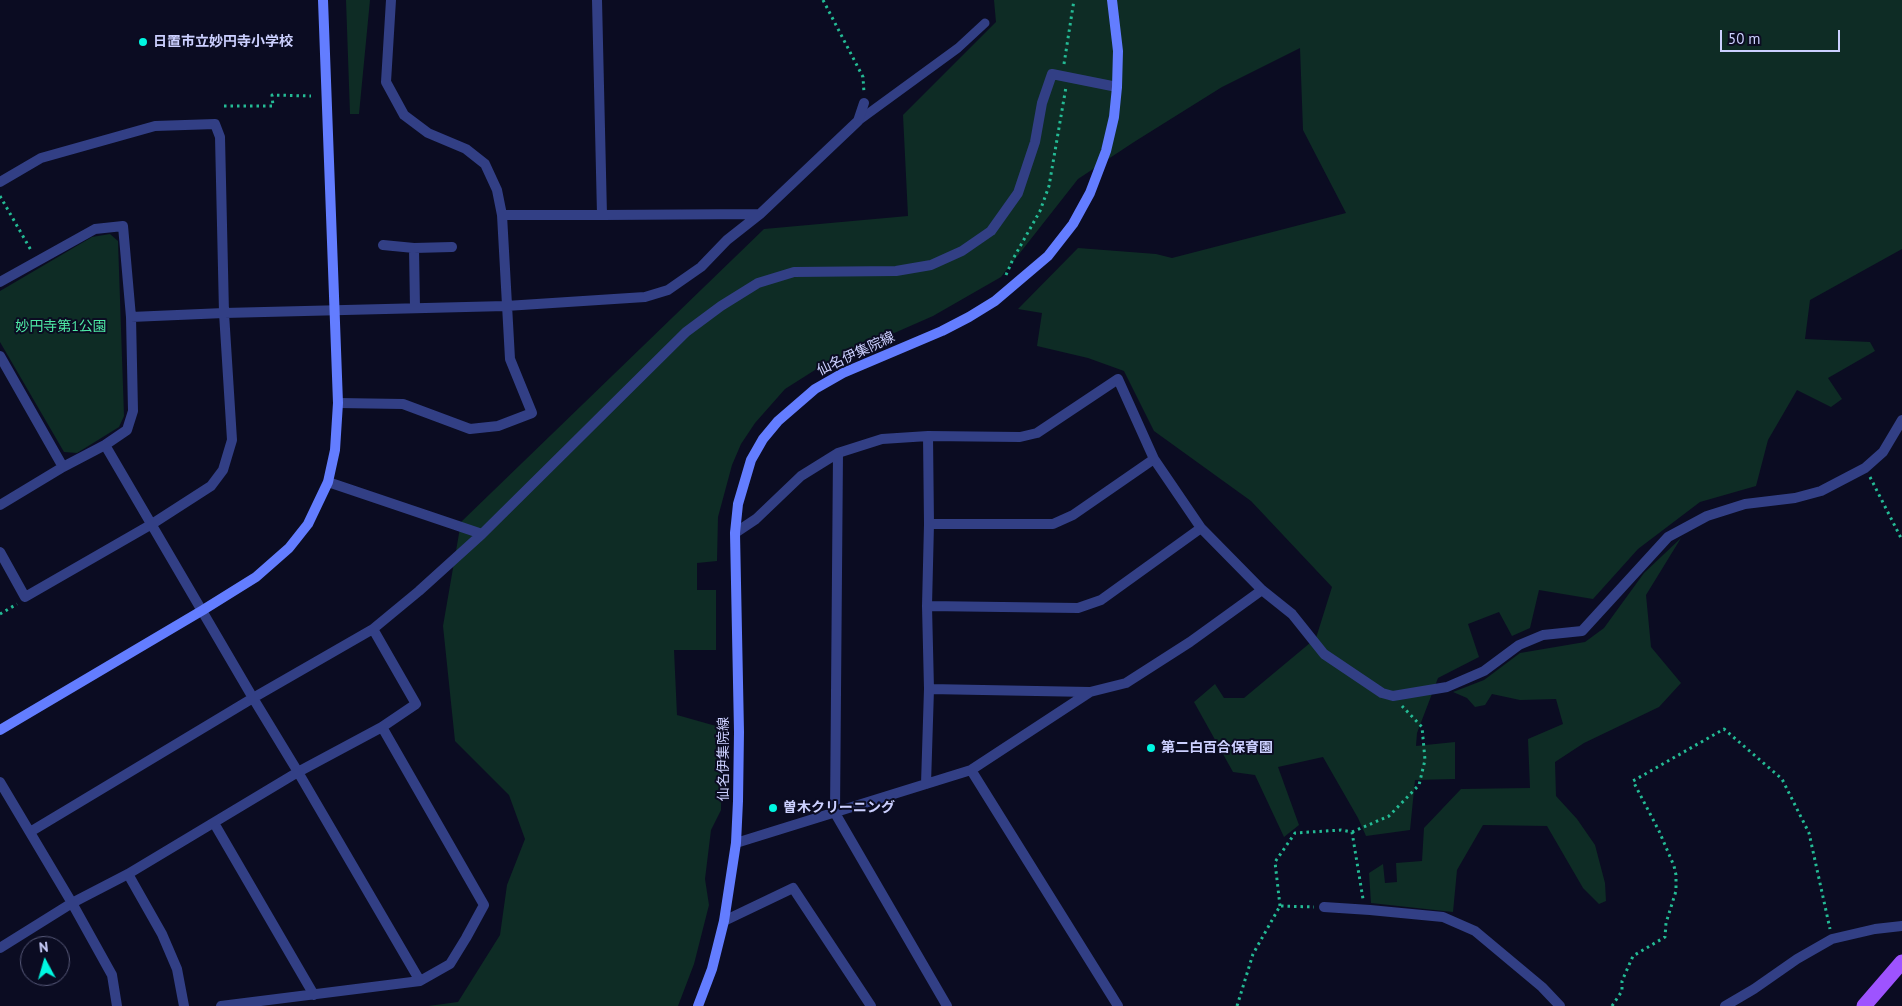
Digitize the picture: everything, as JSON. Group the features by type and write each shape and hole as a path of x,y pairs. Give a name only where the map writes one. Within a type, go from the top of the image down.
{"main road":[{"path":"0,730 203,610 256,576 289,548 308,524 328,482 335,450 338,403 333,310 323,0"},
{"name":"仙名伊集院線","path":"698,1006 712,968 724,921 736,843 739,732 734,533 738,504 751,460 763,439 778,421 796,403 815,389 843,373 942,331 969,317 995,301 1048,256 1073,224 1090,193 1106,151 1114,117 1117,87 1118,51 1112,0"},
{"path":"1864,1006 1902,962"}],"street":[{"path":"338,403 403,404 470,429 498,426 532,413 510,359 502,215 497,190 485,164 466,149 428,133 404,115 386,82 391,0"},
{"path":"597,0 602,215"},
{"path":"30,832 252,698 373,629 419,591 482,534 686,332 721,306 758,284 794,272 896,271 932,265 962,251 991,231 1018,193 1035,142 1042,103 1052,74 1117,87"},
{"path":"131,317 506,306 645,297 668,290 701,267 727,240 760,214 858,122 864,103"},
{"path":"0,182 41,158 155,126 215,124 220,136 224,313 232,440 223,470 211,486 152,524 25,597 0,552"},
{"path":"502,215 760,214"},
{"path":"0,282 95,229 123,226 131,317 133,411 127,430 105,445 63,467 0,506"},
{"path":"383,245 414,248 452,247"},
{"path":"414,248 415,308"},
{"path":"0,356 63,467"},
{"path":"734,533 756,519 801,476 838,453 882,439 928,436 1020,437 1037,433 1118,379 1154,459 1201,528 1262,590 1292,614 1324,654 1382,693 1393,696 1447,687 1484,671 1519,645 1543,635 1582,631 1668,537 1707,516 1745,504 1794,498 1821,491 1865,468 1883,452 1902,420"},
{"path":"926,784 930,689 927,606 929,524 928,436"},
{"path":"105,445 420,981"},
{"path":"838,453 835,813 947,1006"},
{"path":"929,524 1053,524 1073,515 1154,459"},
{"path":"328,482 482,534"},
{"path":"927,606 1078,608 1101,600 1201,528"},
{"path":"930,689 1090,692 1126,683 1190,642 1262,590"},
{"path":"0,948 72,903 128,874 298,772 382,727 416,704 373,629"},
{"path":"736,843 971,770 1090,692"},
{"path":"221,1006 420,981 450,964 484,905 382,727"},
{"path":"971,770 1114,1005"},
{"path":"0,782 72,903 112,975 117,1006"},
{"path":"214,823 314,995"},
{"path":"128,874 162,934 177,970 184,1006"},
{"path":"724,921 793,888 871,1006"},
{"path":"1324,907 1443,917 1475,931 1542,987 1560,1006"},
{"path":"1726,1006 1797,959 1832,939 1875,929 1902,926"}],"lane":[{"path":"858,122 958,48 985,23"}],"path":[{"path":"823,0 863,77 864,103"},
{"path":"1005,276 1040,211 1049,186 1074,0"},
{"path":"224,106 273,106 272,95 311,96"},
{"path":"0,196 37,261"},
{"path":"1865,468 1902,540"},
{"path":"0,614 21,602 25,597"},
{"path":"1237,1006 1253,954 1280,906 1275,862 1295,833 1341,830 1352,832 1389,816 1419,785 1425,760 1422,727 1393,696"},
{"path":"1612,1006 1622,991 1622,981 1633,956 1665,937 1666,923 1676,891 1674,866 1659,831 1633,781 1724,730 1782,779 1809,833 1832,939"},
{"path":"1352,832 1364,909"},
{"path":"1280,906 1324,907"}],"green space":[{"path":"346,0 370,0 359,114 350,114"},
{"path":"994,0 1902,0 1902,249 1810,300 1805,339 1870,342 1875,351 1828,378 1842,399 1831,407 1797,390 1768,440 1756,486 1700,502 1638,549 1593,599 1539,590 1530,628 1512,636 1499,612 1468,624 1479,657 1438,678 1417,733 1416,746 1455,742 1455,779 1415,780 1410,830 1366,836 1358,818 1323,757 1278,767 1299,825 1284,837 1255,775 1233,772 1194,702 1215,684 1224,698 1244,698 1316,638 1332,587 1251,501 1154,431 1124,371 1088,358 1037,346 1042,313 1018,309 1078,248 1156,254 1172,258 1346,213 1303,130 1300,48 1222,87 1078,179 1001,277 933,316 826,363 785,389 755,423 741,444 732,465 718,517 717,561 697,563 697,590 716,590 716,650 674,650 677,715 716,726 722,735 721,810 711,830 705,879 709,905 694,964 678,1006 428,1006 458,1002 500,935 507,885 525,839 509,795 455,741 443,626 461,522 764,229 908,216 903,115 996,22"},
{"name":"妙円寺第1公園","path":"110,234 118,241 124,416 119,427 77,453 64,452 0,342 0,291 92,237"},
{"path":"1681,538 1646,595 1651,647 1681,683 1659,707 1584,743 1555,762 1556,796 1577,819 1595,845 1605,883 1606,901 1599,904 1583,888 1547,826 1483,825 1457,870 1453,912 1371,903 1369,873 1383,864 1385,883 1397,882 1396,863 1422,861 1424,828 1461,789 1530,788 1528,739 1563,724 1556,699 1520,700 1492,694 1485,705 1475,707 1467,698 1453,692 1484,680 1520,653 1585,642 1604,628 1644,573"}],"place":[{"name":"日置市立妙円寺小学校","path":"143,42"},
{"name":"第二白百合保育園","path":"1151,748"},
{"name":"曽木クリーニング","path":"773,808"}]}
